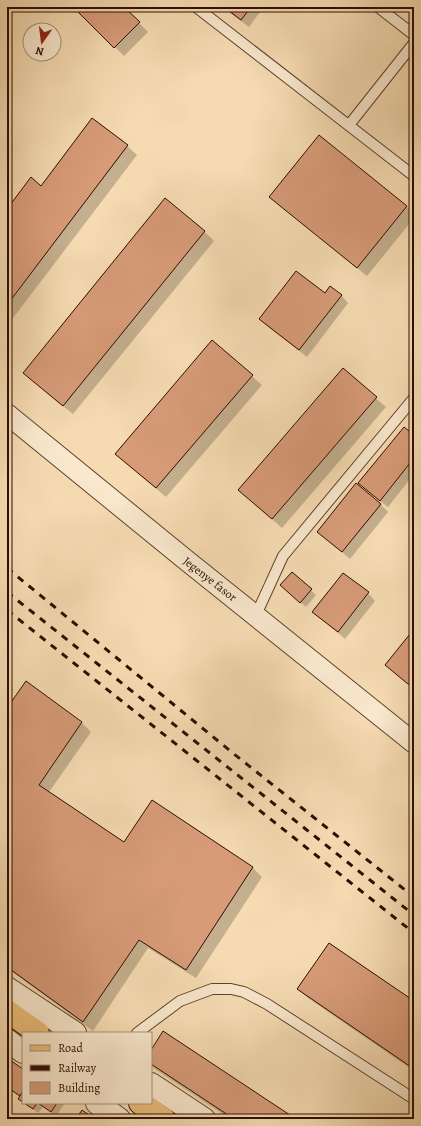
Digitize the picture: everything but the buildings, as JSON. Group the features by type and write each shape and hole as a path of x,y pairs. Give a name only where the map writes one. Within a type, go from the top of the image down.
{"main road":[{"path":"7,1012 37,1032"},
{"path":"142,1104 164,1119"}],"street":[{"name":"Jegenye fasor","path":"7,414 414,743"},
{"path":"7,988 74,1032"},
{"path":"7,1040 22,1051"},
{"path":"152,1085 204,1119"},
{"path":"98,1104 120,1119"}],"lane":[{"path":"196,7 414,176"},
{"path":"378,7 414,35"},
{"path":"349,125 414,43"},
{"path":"256,615 283,556 414,398"},
{"path":"138,1032 180,1001 212,989 231,989 244,992 267,1004 414,1099"}],"railway":[{"path":"7,568 234,754 414,897"},
{"path":"7,592 414,915"},
{"path":"7,610 414,933"}]}
